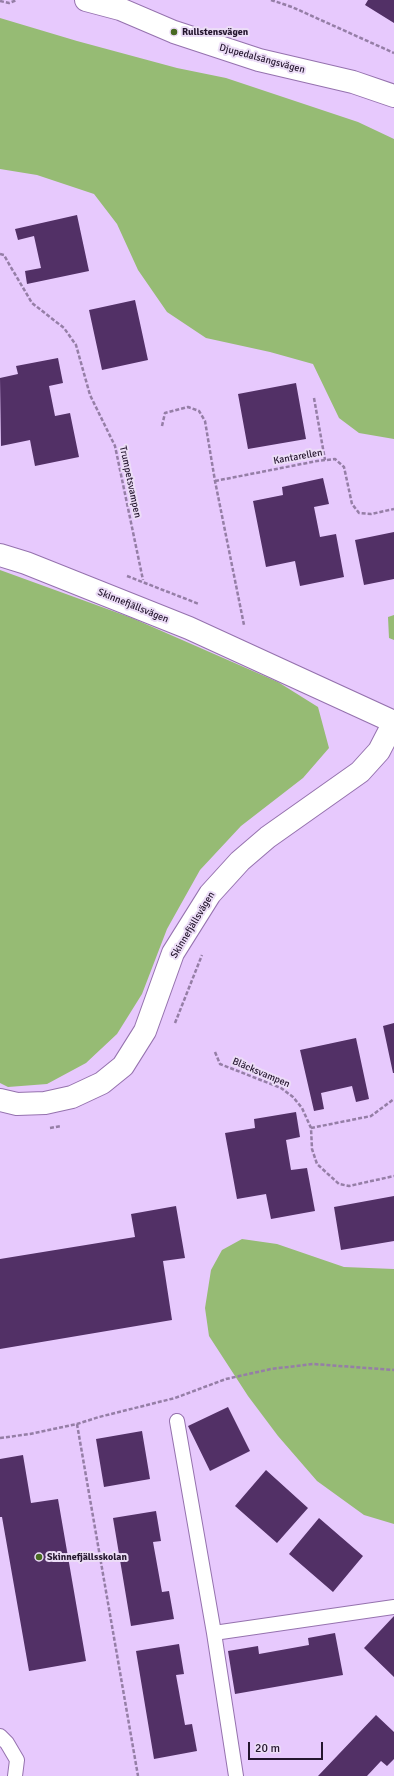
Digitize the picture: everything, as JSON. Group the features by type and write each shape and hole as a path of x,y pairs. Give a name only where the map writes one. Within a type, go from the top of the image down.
{"street":[{"name":"Djupedalsängsvägen","path":"86,0 120,9 174,32 259,60 353,82 394,96"},
{"name":"Skinnefjällsvägen","path":"0,555 26,563 189,628 394,722 380,751 360,772 268,836 240,861 210,894 173,953 145,1031 123,1066 102,1083 72,1097 45,1103 17,1104 0,1100"}],"lane":[{"path":"177,1421 214,1633 236,1776"},
{"path":"214,1633 394,1607"},
{"path":"0,1736 7,1743 17,1760 15,1776"}],"path":[{"path":"0,1 9,3 17,0"},
{"path":"271,0 292,7 381,49 394,53"},
{"name":"Trumpetsvampen","path":"0,254 4,255 10,264 32,303 64,328 76,345 90,395 115,446 143,581"},
{"path":"314,398 325,460"},
{"path":"162,426 165,413 175,409 188,407 199,411 205,421 215,481 244,625"},
{"name":"Kantarellen","path":"215,481 335,459 344,467 352,504 359,513 371,514 394,509"},
{"path":"172,1030 203,954"},
{"name":"Bläcksvampen","path":"215,1052 220,1064 281,1088 293,1097 302,1108 311,1128 312,1149 317,1164 339,1184 349,1186 394,1176"},
{"path":"311,1128 371,1116 394,1099"},
{"path":"43,1129 63,1126"},
{"path":"0,1438 30,1434 78,1424 99,1417 175,1398 226,1379 271,1369 313,1364 394,1370"},
{"path":"78,1424 138,1776"}],"green space":[{"path":"0,18 77,41 177,68 226,78 358,122 394,139 394,439 359,433 339,418 313,364 270,352 206,338 167,312 138,270 117,224 94,194 37,175 0,169"},
{"path":"0,570 132,618 278,682 318,707 329,748 303,778 241,826 200,870 167,929 142,994 117,1034 86,1063 47,1084 8,1087 0,1083"},
{"path":"394,615 394,640 389,638 388,617"},
{"path":"242,1239 277,1244 344,1267 394,1269 394,1524 364,1515 317,1481 278,1436 248,1396 209,1336 205,1308 211,1270 222,1250"}],"building":[{"path":"368,0 394,0 394,23 365,5"},
{"path":"77,215 89,271 27,284 25,271 41,268 34,236 18,240 15,229"},
{"path":"135,300 148,360 102,370 89,310"},
{"path":"58,358 63,383 49,386 55,416 70,413 79,457 35,466 30,440 1,446 0,378 18,374 16,366"},
{"path":"296,383 306,439 248,449 238,394"},
{"path":"323,478 329,504 314,507 320,537 336,534 344,577 300,586 295,561 266,567 253,501 283,495 282,487"},
{"path":"394,532 394,579 364,585 355,540"},
{"path":"394,1023 394,1073 393,1073 383,1026"},
{"path":"356,1038 369,1099 356,1102 352,1086 321,1093 324,1109 314,1111 300,1050"},
{"path":"296,1112 300,1137 286,1140 291,1170 307,1168 315,1211 271,1219 266,1194 237,1199 225,1133 255,1128 254,1119"},
{"path":"394,1196 394,1241 341,1250 334,1207"},
{"path":"176,1206 185,1258 163,1261 172,1320 0,1349 0,1259 135,1237 131,1214"},
{"path":"228,1407 250,1451 210,1471 188,1426"},
{"path":"142,1431 150,1479 104,1487 96,1439"},
{"path":"23,1455 31,1503 58,1499 86,1661 29,1671 2,1517 0,1517 0,1459"},
{"path":"266,1470 308,1508 277,1543 235,1506"},
{"path":"156,1511 161,1541 153,1542 162,1592 169,1591 174,1619 131,1626 113,1518"},
{"path":"319,1518 363,1556 333,1592 289,1554"},
{"path":"394,1616 394,1677 364,1648"},
{"path":"335,1633 343,1675 235,1694 228,1651 258,1646 259,1654 309,1645 308,1638"},
{"path":"179,1644 184,1674 176,1675 185,1725 192,1724 197,1751 154,1759 136,1651"},
{"path":"376,1715 394,1732 394,1759 387,1766 381,1761 367,1776 318,1776"}],"place":[{"name":"Rullstensvägen","path":"174,32"},
{"name":"Skinnefjällsskolan","path":"39,1557"}]}
